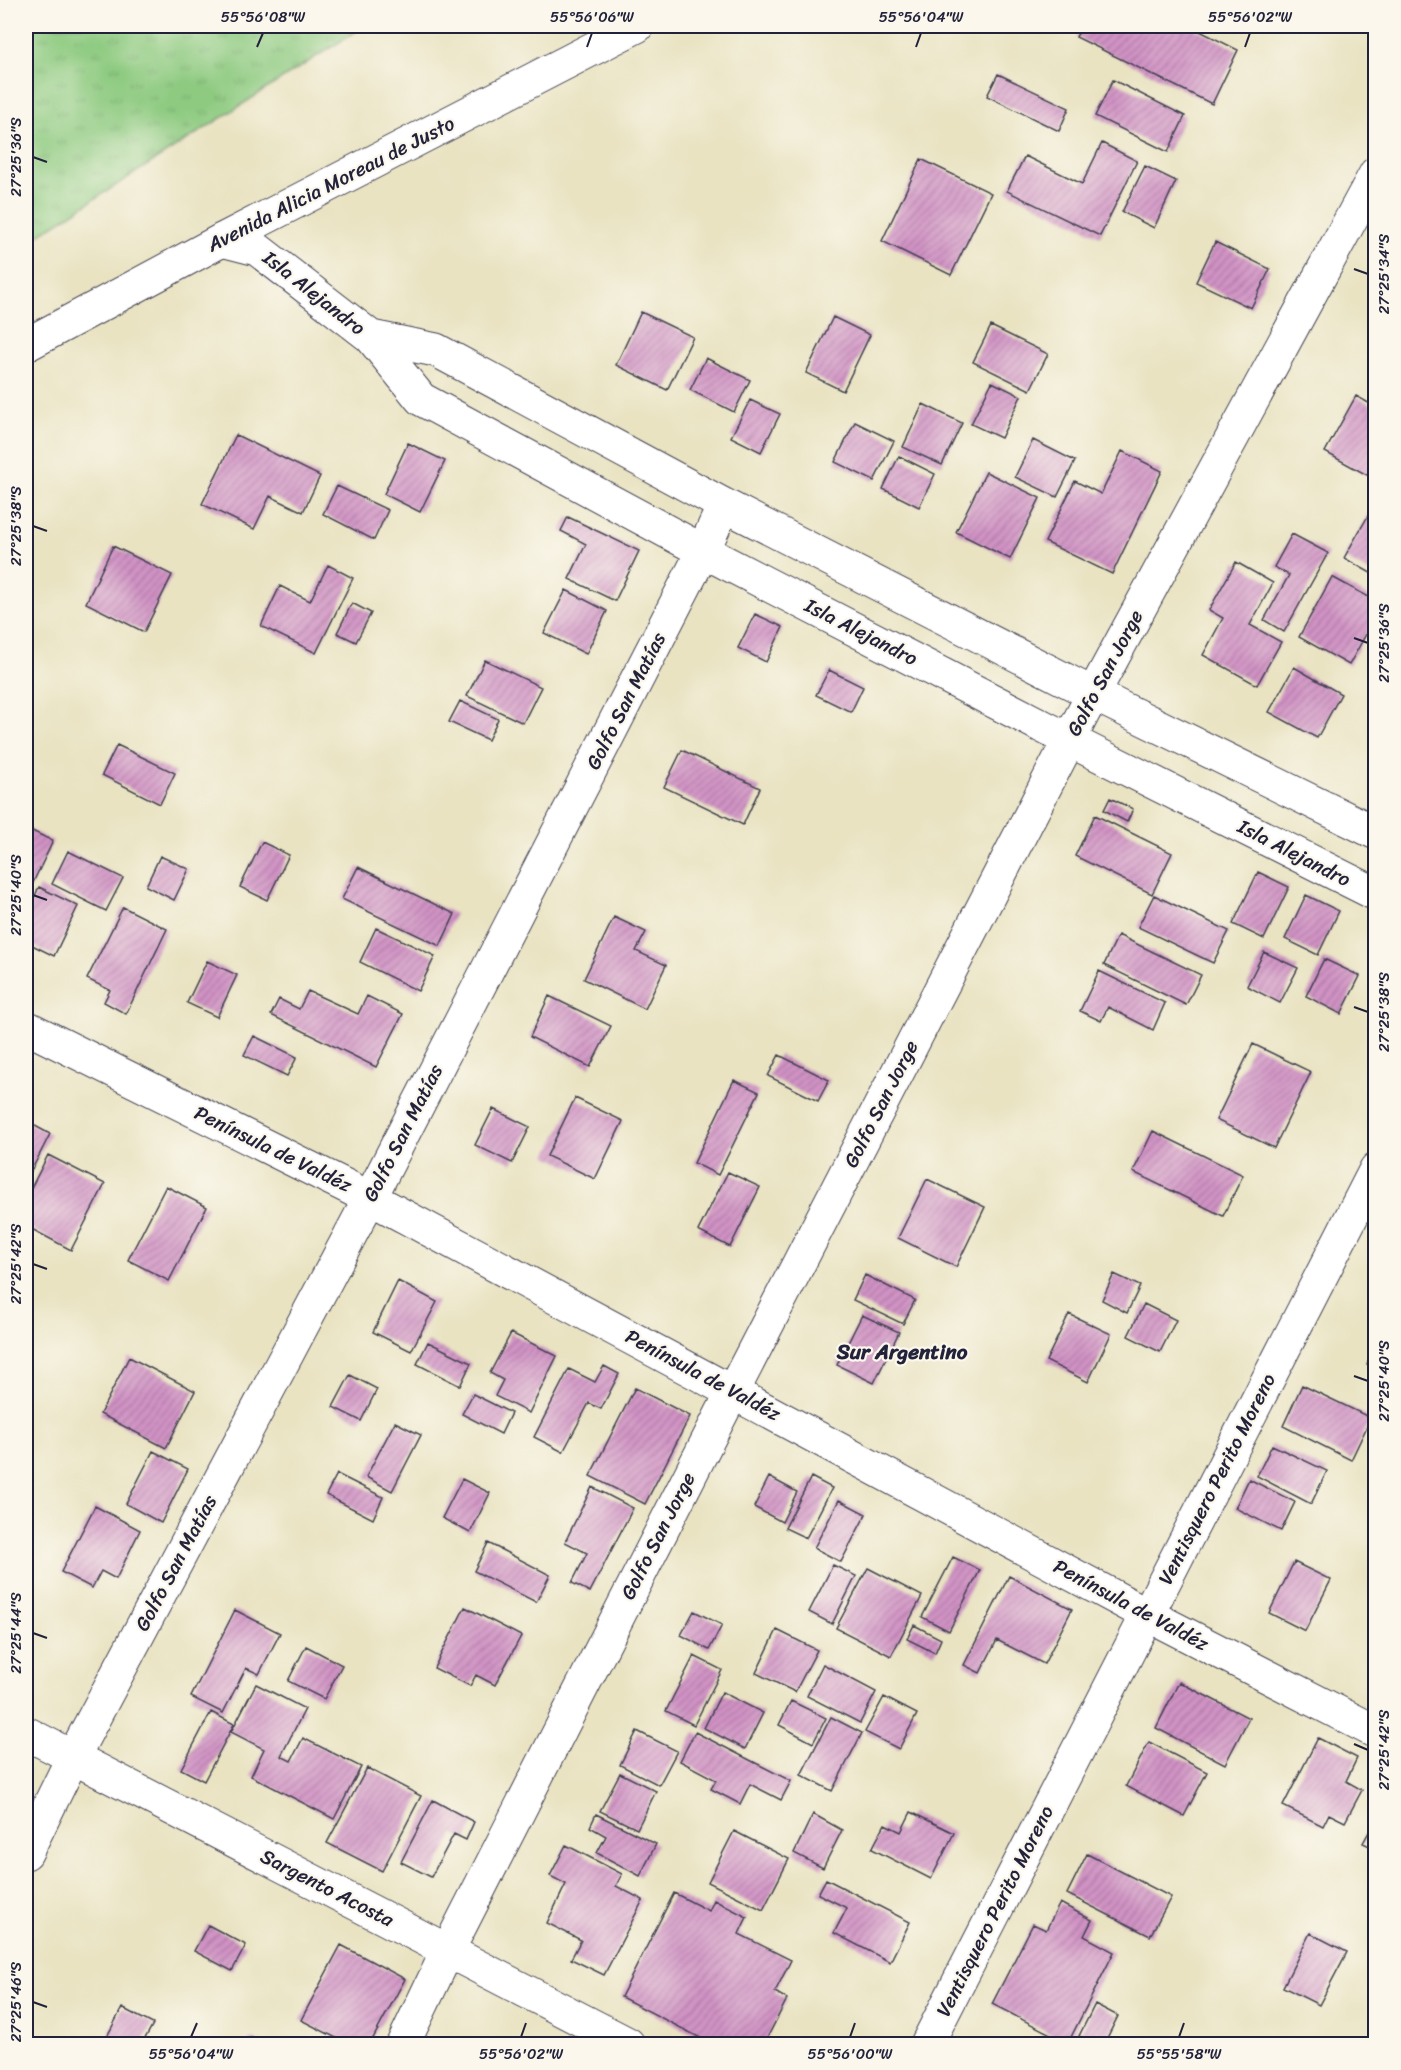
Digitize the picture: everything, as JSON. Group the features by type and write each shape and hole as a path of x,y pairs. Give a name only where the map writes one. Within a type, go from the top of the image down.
{"street":[{"name":"Avenida Alicia Moreau de Justo","path":"26,345 222,240 637,26"},
{"name":"Golfo San Jorge","path":"403,2044 448,1950 733,1391 1069,740 1376,173"},
{"name":"Isla Alejandro","path":"222,240 257,249 371,337 421,399 703,550 1069,740 1376,894"},
{"name":"Isla Alejandro","path":"371,337 436,350 724,505 1093,694 1376,833"},
{"name":"Golfo San Matías","path":"26,1853 73,1758 370,1197 724,505"},
{"name":"Península de Valdéz","path":"26,1027 370,1197 1148,1615 1376,1732"},
{"name":"Ventisquero Perito Moreno","path":"927,2044 1376,1169"},
{"name":"Sargento Acosta","path":"26,1733 628,2044"}],"green space":[{"path":"26,26 358,26 358,30 26,243"}],"building":[{"path":"1082,26 1190,26 1238,50 1212,104 1076,37"},
{"path":"998,74 1069,108 1059,131 987,96"},
{"path":"1113,80 1185,116 1168,152 1095,116"},
{"path":"1102,143 1137,161 1100,236 1007,191 1025,156 1082,184"},
{"path":"921,159 991,193 951,275 882,241"},
{"path":"1145,166 1176,181 1154,228 1122,212"},
{"path":"1215,242 1270,269 1251,308 1196,282"},
{"path":"641,312 693,337 667,390 616,365"},
{"path":"833,317 870,335 843,391 806,373"},
{"path":"991,326 1048,354 1030,390 973,362"},
{"path":"706,358 750,380 734,412 690,390"},
{"path":"992,382 1021,396 1001,438 971,424"},
{"path":"1356,396 1376,407 1376,460 1367,475 1325,452"},
{"path":"750,400 780,414 761,452 731,437"},
{"path":"923,404 962,423 942,465 903,447"},
{"path":"855,422 894,441 874,481 835,462"},
{"path":"236,435 320,476 303,512 270,496 254,529 202,504"},
{"path":"1033,440 1075,461 1057,497 1015,477"},
{"path":"408,443 445,461 420,512 384,494"},
{"path":"1122,451 1162,471 1112,574 1045,542 1075,481 1101,494"},
{"path":"899,456 935,474 919,507 883,489"},
{"path":"986,472 1040,498 1010,559 956,532"},
{"path":"337,486 388,510 374,540 323,514"},
{"path":"1376,502 1376,576 1344,558"},
{"path":"568,517 639,551 615,601 569,579 586,544 561,531"},
{"path":"1292,534 1328,553 1284,632 1264,620 1289,575 1274,567"},
{"path":"113,546 172,575 144,632 86,603"},
{"path":"1236,562 1273,583 1250,625 1281,642 1257,685 1203,655 1223,618 1209,610"},
{"path":"328,565 353,578 316,653 261,626 280,586 310,601"},
{"path":"1332,577 1376,601 1376,616 1349,665 1299,637"},
{"path":"566,590 607,611 586,654 544,633"},
{"path":"352,603 371,613 356,642 337,633"},
{"path":"755,614 783,627 766,662 738,648"},
{"path":"485,660 541,687 523,723 467,696"},
{"path":"1294,667 1341,694 1317,738 1269,712"},
{"path":"829,670 863,687 851,712 816,695"},
{"path":"460,701 498,719 488,740 449,722"},
{"path":"117,745 175,773 160,804 102,775"},
{"path":"682,750 760,788 743,825 664,787"},
{"path":"1110,798 1133,809 1127,822 1104,810"},
{"path":"1095,815 1172,853 1152,894 1075,856"},
{"path":"26,828 53,841 26,897"},
{"path":"262,842 289,855 267,900 240,887"},
{"path":"68,851 123,878 106,911 52,884"},
{"path":"160,856 189,869 174,900 146,886"},
{"path":"358,867 455,914 440,946 342,899"},
{"path":"1258,872 1289,887 1264,939 1233,924"},
{"path":"39,887 78,906 54,956 26,942 26,915"},
{"path":"1154,895 1229,931 1213,963 1138,927"},
{"path":"1306,895 1339,911 1318,955 1285,939"},
{"path":"123,907 167,929 126,1014 104,1002 110,990 87,979"},
{"path":"614,917 646,932 636,951 666,965 645,1009 584,979"},
{"path":"376,928 435,956 418,991 360,962"},
{"path":"1118,935 1201,975 1186,1005 1104,965"},
{"path":"1264,952 1298,968 1280,1003 1247,986"},
{"path":"1324,959 1360,976 1341,1014 1306,996"},
{"path":"207,961 237,975 217,1017 187,1003"},
{"path":"1099,971 1165,1003 1153,1030 1108,1007 1101,1021 1080,1011"},
{"path":"308,991 358,1014 367,996 403,1014 376,1067 271,1015 279,999 299,1009"},
{"path":"549,996 611,1026 590,1067 530,1037"},
{"path":"254,1036 297,1057 287,1076 244,1055"},
{"path":"1253,1044 1311,1072 1274,1148 1216,1120"},
{"path":"779,1055 829,1080 818,1101 768,1076"},
{"path":"734,1080 759,1092 718,1175 694,1163"},
{"path":"575,1098 623,1121 595,1179 547,1156"},
{"path":"493,1109 530,1127 512,1163 475,1145"},
{"path":"26,1121 50,1134 26,1181"},
{"path":"1153,1131 1243,1175 1223,1216 1133,1172"},
{"path":"48,1155 105,1184 71,1250 26,1226 26,1198"},
{"path":"728,1172 760,1187 730,1247 698,1231"},
{"path":"927,1179 985,1207 956,1267 898,1238"},
{"path":"166,1186 207,1207 169,1281 128,1260"},
{"path":"1114,1274 1140,1286 1127,1313 1102,1300"},
{"path":"865,1275 915,1300 903,1324 853,1300"},
{"path":"398,1281 437,1302 411,1351 373,1332"},
{"path":"1144,1304 1176,1320 1160,1352 1128,1336"},
{"path":"1069,1314 1111,1334 1088,1382 1046,1361"},
{"path":"862,1315 899,1332 874,1383 837,1365"},
{"path":"511,1333 557,1356 529,1413 495,1396 503,1380 490,1373"},
{"path":"428,1342 471,1363 460,1386 417,1364"},
{"path":"1376,1347 1376,1368 1367,1364"},
{"path":"129,1357 195,1391 166,1448 100,1414"},
{"path":"604,1366 619,1374 601,1409 589,1403 563,1452 534,1437 569,1369 595,1382"},
{"path":"350,1375 377,1389 361,1421 333,1407"},
{"path":"1302,1385 1371,1418 1351,1460 1283,1426"},
{"path":"635,1388 690,1416 645,1504 590,1476"},
{"path":"473,1394 511,1413 501,1434 462,1414"},
{"path":"395,1422 421,1435 392,1491 366,1477"},
{"path":"1272,1445 1327,1471 1311,1504 1257,1476"},
{"path":"153,1451 188,1469 161,1523 126,1504"},
{"path":"337,1474 383,1497 373,1519 326,1495"},
{"path":"769,1477 797,1492 782,1522 754,1507"},
{"path":"811,1477 832,1488 806,1538 785,1528"},
{"path":"462,1479 490,1493 470,1533 442,1518"},
{"path":"1249,1479 1295,1502 1281,1531 1235,1508"},
{"path":"592,1487 633,1508 590,1592 572,1583 587,1553 565,1542"},
{"path":"839,1500 866,1514 841,1562 814,1548"},
{"path":"95,1506 140,1530 116,1579 101,1571 92,1588 61,1572"},
{"path":"488,1543 550,1575 536,1602 474,1571"},
{"path":"953,1557 980,1570 949,1631 922,1617"},
{"path":"1294,1562 1331,1580 1305,1631 1269,1613"},
{"path":"833,1565 856,1576 832,1624 809,1612"},
{"path":"868,1568 922,1596 891,1656 836,1628"},
{"path":"1009,1576 1072,1609 1044,1664 997,1640 980,1673 964,1665"},
{"path":"465,1607 521,1636 495,1685 476,1675 470,1686 434,1668"},
{"path":"235,1610 280,1633 259,1674 246,1668 223,1713 191,1697"},
{"path":"694,1611 722,1625 709,1650 681,1635"},
{"path":"914,1625 941,1639 935,1653 907,1639"},
{"path":"777,1630 817,1650 795,1692 756,1673"},
{"path":"306,1646 342,1665 324,1699 288,1681"},
{"path":"694,1656 722,1670 694,1725 666,1711"},
{"path":"823,1664 876,1692 860,1723 807,1696"},
{"path":"1179,1682 1249,1718 1225,1764 1156,1728"},
{"path":"256,1684 305,1709 281,1756 291,1761 303,1738 361,1767 334,1819 251,1776 264,1749 231,1732"},
{"path":"722,1692 763,1713 745,1749 704,1728"},
{"path":"884,1697 917,1714 899,1749 865,1732"},
{"path":"791,1701 826,1718 813,1743 779,1725"},
{"path":"211,1712 234,1724 204,1781 181,1769"},
{"path":"831,1717 862,1733 832,1791 801,1775"},
{"path":"637,1731 677,1751 659,1785 620,1765"},
{"path":"695,1732 791,1781 781,1800 750,1784 740,1804 711,1789 716,1780 680,1761"},
{"path":"1318,1738 1357,1758 1346,1781 1362,1790 1345,1822 1329,1814 1323,1826 1283,1806"},
{"path":"1149,1742 1207,1772 1184,1816 1126,1786"},
{"path":"367,1768 421,1796 382,1871 327,1843"},
{"path":"620,1773 656,1791 637,1829 600,1811"},
{"path":"433,1800 474,1822 466,1840 454,1834 431,1877 401,1862"},
{"path":"911,1812 954,1833 931,1879 872,1849 885,1824 901,1832"},
{"path":"596,1814 656,1844 640,1876 597,1853 606,1836 590,1827"},
{"path":"813,1814 842,1830 823,1868 794,1853"},
{"path":"1376,1819 1376,1849 1363,1843"},
{"path":"734,1831 789,1859 763,1910 708,1882"},
{"path":"566,1845 622,1874 616,1886 643,1900 604,1975 571,1959 581,1940 547,1923 566,1884 550,1876"},
{"path":"1087,1854 1171,1897 1150,1936 1067,1894"},
{"path":"826,1879 910,1922 890,1962 834,1933 847,1908 818,1894"},
{"path":"674,1893 709,1911 714,1900 747,1917 739,1934 791,1960 775,1992 787,1999 764,2044 712,2044 621,1997"},
{"path":"1060,1903 1092,1920 1084,1936 1114,1952 1068,2043 992,2004 1033,1924 1046,1930"},
{"path":"208,1925 246,1945 232,1971 194,1951"},
{"path":"1310,1933 1347,1952 1319,2005 1283,1987"},
{"path":"341,1945 405,1979 370,2044 348,2044 301,2020"},
{"path":"1095,2004 1118,2016 1104,2044 1096,2044 1079,2036"},
{"path":"122,2008 153,2024 142,2044 103,2044"},
{"path":"251,2038 263,2044 247,2044"}],"district":[{"name":"Sur Argentino","path":"902,1352"}]}
